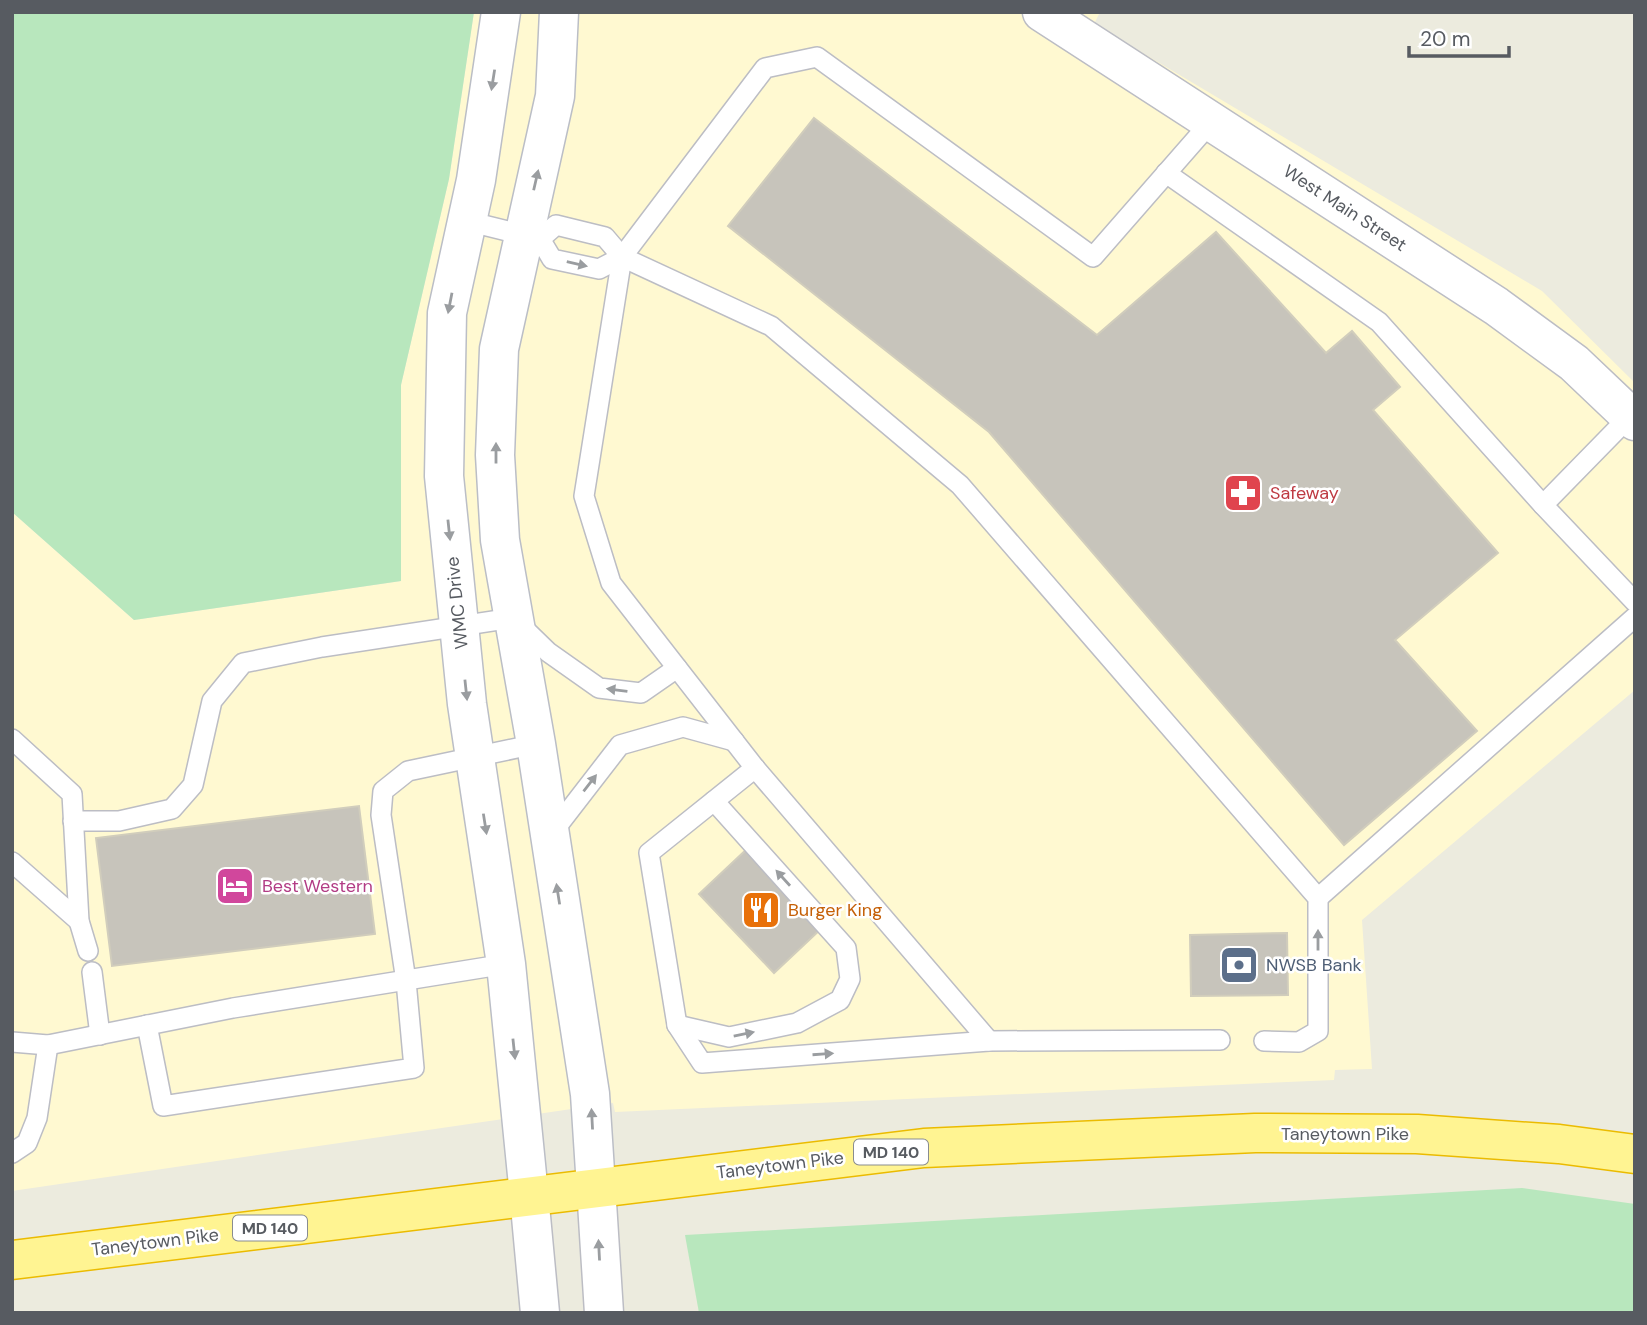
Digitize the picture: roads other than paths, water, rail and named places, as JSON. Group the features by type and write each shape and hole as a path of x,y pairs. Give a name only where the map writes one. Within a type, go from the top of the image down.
{"highway":[{"name":"Taneytown Pike","path":"12,1260 924,1147 1255,1133 1417,1134 1559,1144 1635,1154"}],"main road":[{"name":"WMC Drive","path":"501,12 467,221 447,313 444,462 475,756 506,964 540,1313"},
{"path":"559,12 555,96 532,237 499,349 495,455 500,540 536,744 548,837 590,1094 604,1313"},
{"name":"West Main Street","path":"1055,16 1211,122 1496,306 1574,363 1633,419"}],"lane":[{"path":"467,221 532,237 552,259 598,269 622,257 765,68 817,57 1093,257 1211,122"},
{"path":"1166,173 1379,322 1543,505 1635,602"},
{"path":"532,237 556,225 605,237 622,257 771,326 960,485 1318,898 1318,1031 1300,1042 1264,1041"},
{"path":"622,257 584,496 611,583 755,768 989,1041"},
{"path":"1543,505 1633,419"},
{"path":"1318,898 1635,617"},
{"path":"74,821 119,821 172,809 193,785 212,701 243,663 459,624 513,618 548,652 599,688 641,692 677,668"},
{"path":"548,837 620,745 683,727 734,741"},
{"path":"12,739 72,794 79,921 88,951"},
{"path":"147,1025 163,1105 414,1068 406,981 381,814 383,791 408,771 536,744"},
{"path":"755,768 649,853 677,1025 702,1063 989,1041 1220,1040"},
{"path":"677,1025 729,1037 797,1023 839,1000 850,979 846,948 714,801"},
{"path":"12,862 79,921"},
{"path":"12,1042 48,1045 147,1025 506,964"},
{"path":"92,972 100,1035"},
{"path":"12,1153 27,1143 37,1118 48,1045"}],"place":[{"name":"Safeway","path":"1243,493"},
{"name":"Best Western","path":"235,886"},
{"name":"Burger King","path":"761,910"},
{"name":"NWSB Bank","path":"1239,965"}]}
